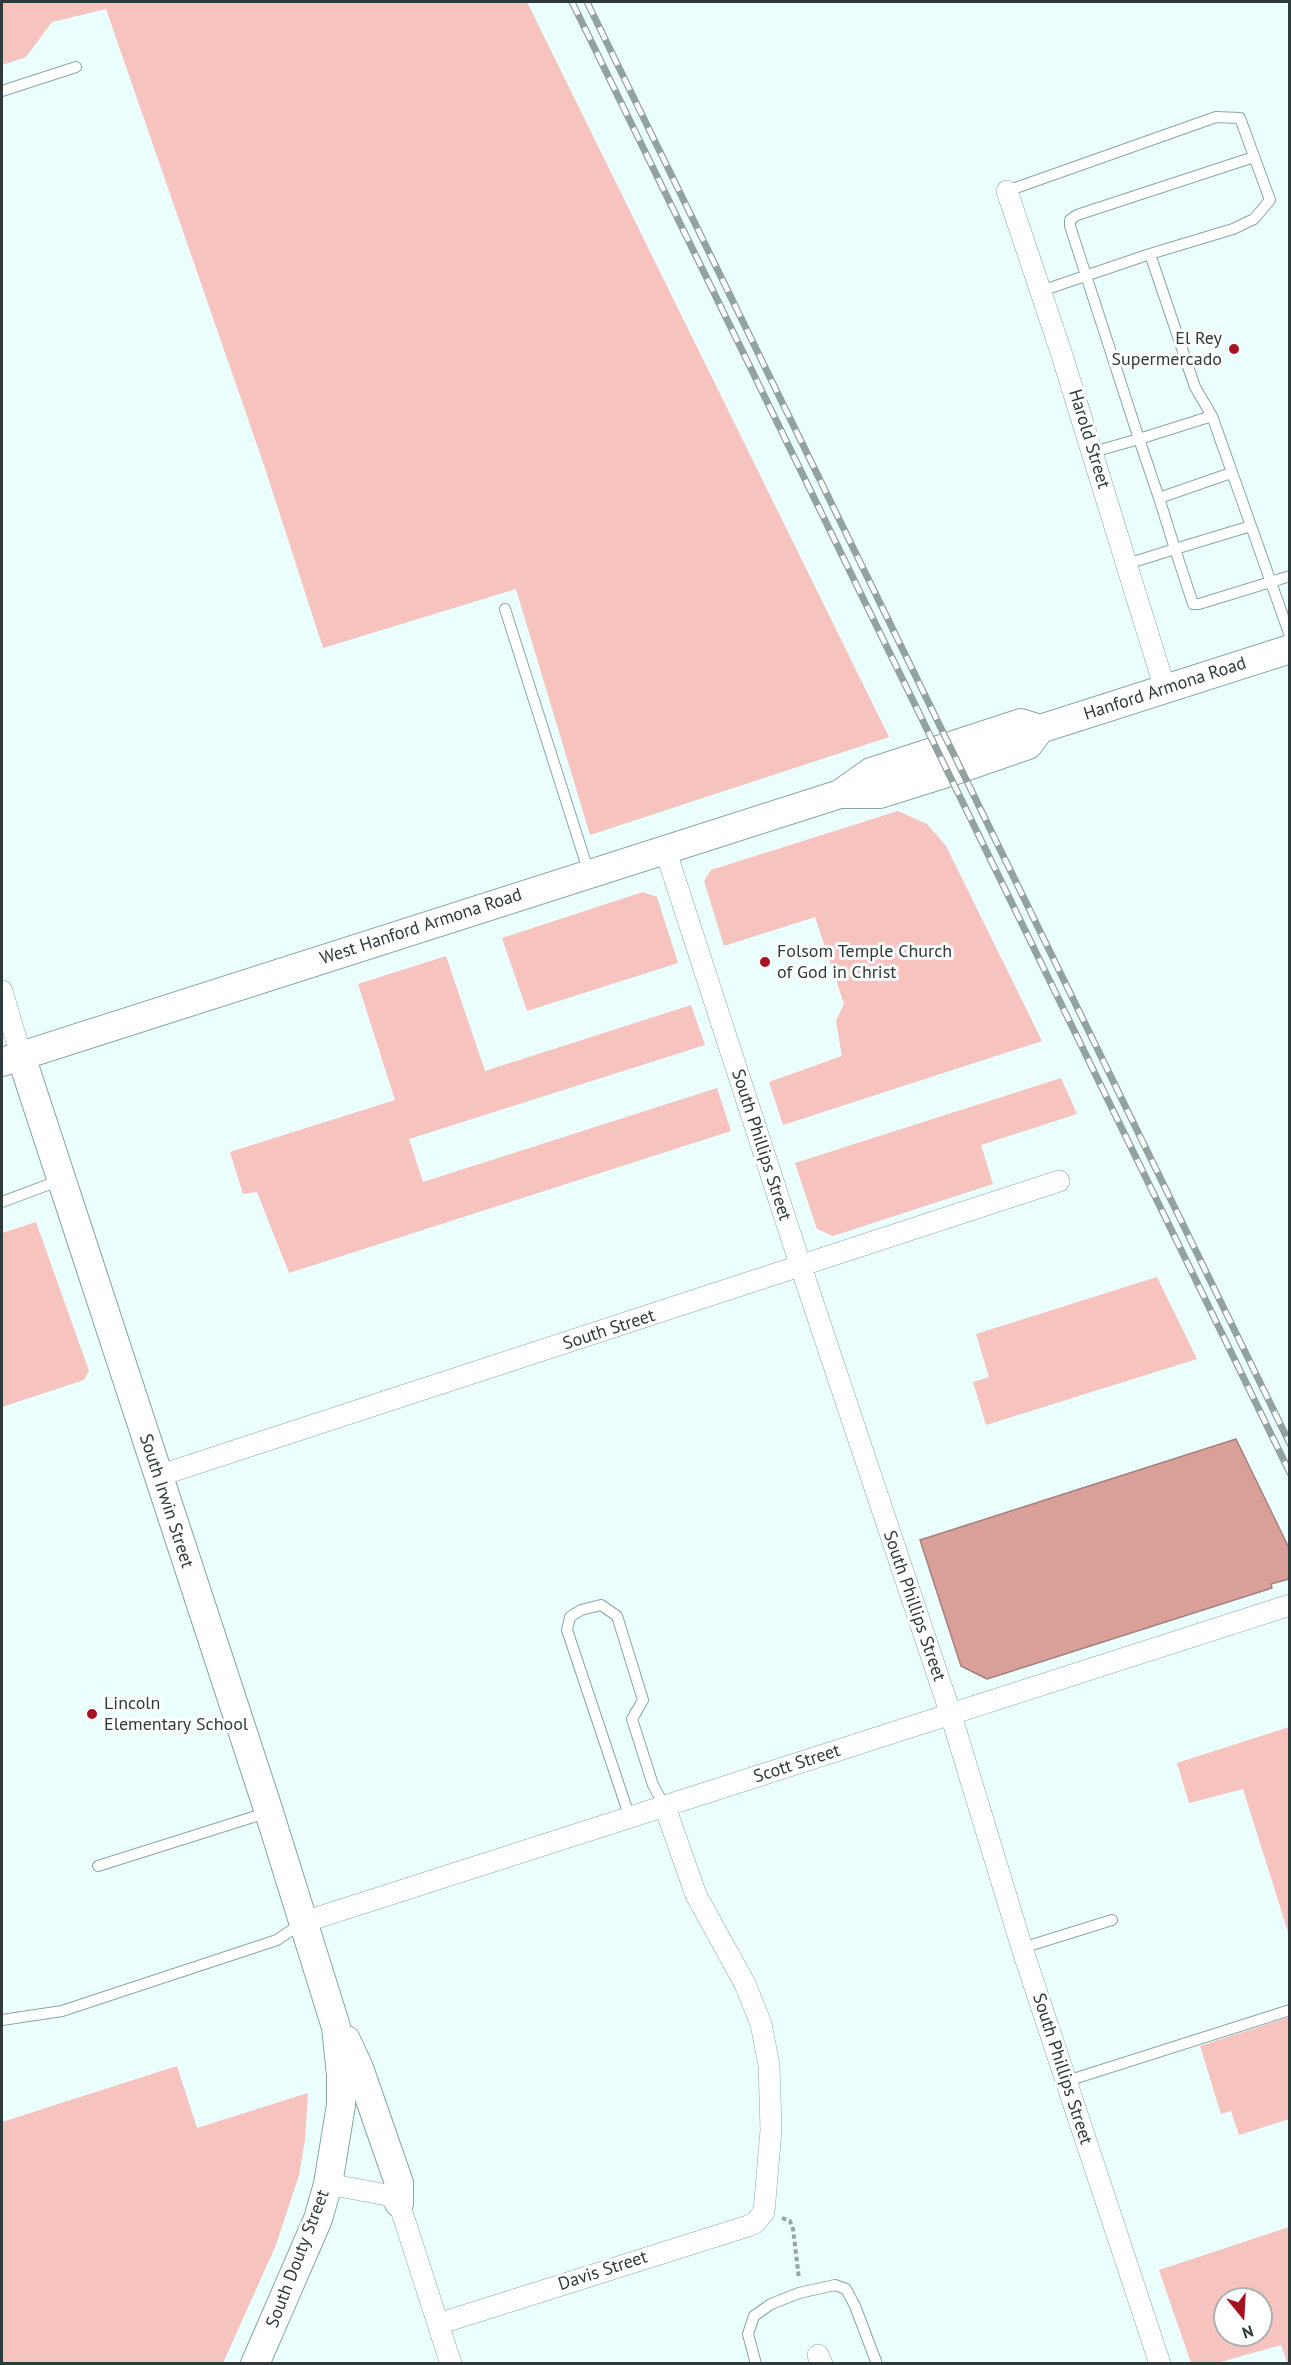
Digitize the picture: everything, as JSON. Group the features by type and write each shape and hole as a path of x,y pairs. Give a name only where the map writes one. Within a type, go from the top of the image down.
{"street":[{"name":"Harold Street","path":"1007,191 1093,452 1165,689"},
{"name":"Hanford Armona Road","path":"840,794 880,794 947,773 1028,745 1040,729 1290,649"},
{"name":"West Hanford Armona Road","path":"11,1059 840,794"},
{"name":"South Phillips Street","path":"665,849 801,1267 951,1715 1022,1948 1160,2364"},
{"name":"South Irwin Street","path":"2,991 11,1059 61,1180 332,2010"},
{"name":"South Street","path":"158,1476 1059,1181"},
{"name":"Scott Street","path":"304,1922 1290,1605"},
{"path":"665,1807 696,1895 745,1984 761,2024 769,2065 771,2130 765,2212"},
{"path":"332,2010 359,2068 399,2183 399,2203 451,2364"},
{"name":"South Douty Street","path":"255,2364 318,2219 328,2184 341,2105 339,2040 332,2010"},
{"path":"328,2184 387,2195 399,2203"},
{"name":"Davis Street","path":"438,2324 748,2226 755,2223 765,2212"}],"lane":[{"path":"2,91 76,67"},
{"path":"1007,191 1216,117 1240,118 1270,200 1254,219 1233,229 1041,291"},
{"path":"1254,157 1077,215 1070,220 1070,226 1192,604 1199,604 1290,576"},
{"path":"1150,254 1195,387 1212,416 1290,636"},
{"path":"1093,452 1212,416"},
{"path":"1159,498 1231,473"},
{"path":"1127,564 1251,526"},
{"path":"505,609 589,873"},
{"path":"2,1202 61,1180"},
{"path":"630,1818 567,1630 570,1617 581,1610 601,1605 617,1616 643,1700 632,1719 653,1785 665,1807"},
{"path":"98,1866 269,1812"},
{"path":"1022,1948 1112,1920"},
{"path":"2,2020 73,2007 277,1940 304,1922"},
{"path":"1066,2081 1290,2010"},
{"path":"756,2364 748,2334 754,2316 771,2304 799,2293 835,2285 846,2289 855,2306 877,2364"}],"path":[{"path":"765,2212 790,2221 798,2270 799,2293"}],"shaded area":[{"path":"2,2 527,2 889,737 590,835 516,589 323,648 265,468 106,9 52,22 26,57 2,65"},
{"path":"898,811 927,824 946,846 1042,1041 783,1125 769,1082 842,1056 836,1021 844,1004 815,917 724,946 704,881 711,870"},
{"path":"643,892 657,897 678,963 527,1011 502,938"},
{"path":"446,956 485,1071 691,1005 705,1045 409,1139 423,1182 717,1088 731,1131 289,1273 257,1192 243,1194 230,1152 395,1100 358,984"},
{"path":"1061,1078 1077,1114 981,1145 993,1184 833,1236 817,1229 795,1163"},
{"path":"36,1222 89,1371 84,1380 2,1407 2,1233"},
{"path":"1157,1277 1197,1359 986,1425 973,1382 989,1377 976,1334"},
{"path":"1236,1439 1289,1548 1289,1579 1271,1584 1272,1588 987,1679 961,1666 920,1540"},
{"path":"1290,1727 1289,1935 1243,1789 1189,1803 1177,1763"},
{"path":"1289,2017 1289,2119 1239,2135 1231,2111 1221,2114 1200,2046"},
{"path":"177,2066 197,2128 308,2093 305,2140 299,2175 276,2245 223,2363 2,2363 2,2122"},
{"path":"1289,2227 1289,2363 1287,2363 1281,2345 1217,2363 1191,2363 1159,2270"}],"railway":[{"path":"572,2 1290,1473"},
{"path":"587,2 1290,1444"}],"place":[{"name":"El Rey Supermercado","path":"1234,349"},
{"name":"Folsom Temple Church of God in Christ","path":"765,962"},
{"name":"Lincoln Elementary School","path":"92,1714"}]}
